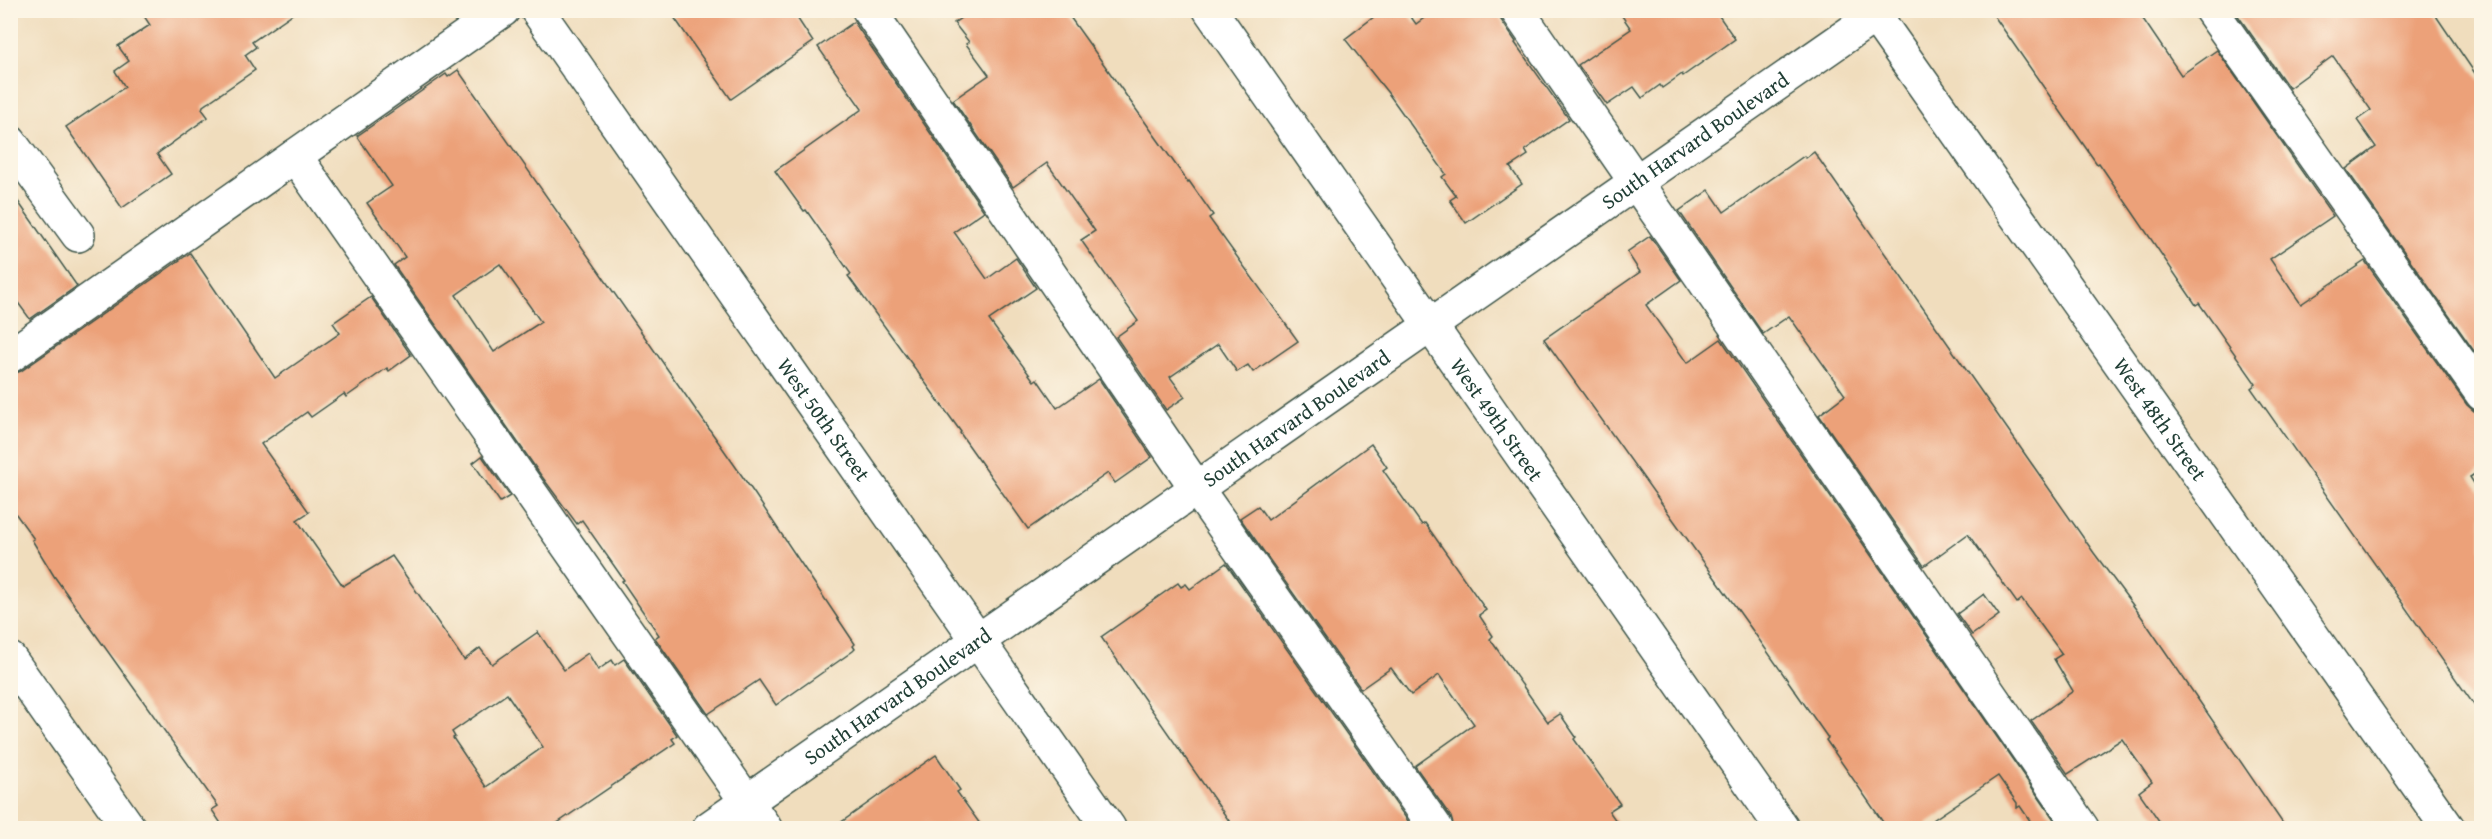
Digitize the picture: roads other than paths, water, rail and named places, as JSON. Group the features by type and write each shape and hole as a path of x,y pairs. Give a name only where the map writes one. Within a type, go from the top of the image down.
{"street":[{"path":"10,356 503,10"},
{"name":"West 50th Street","path":"537,10 1109,828"},
{"path":"869,10 1197,489 1436,828"},
{"name":"West 49th Street","path":"1210,10 1782,828"},
{"path":"1517,10 2082,828"},
{"path":"2211,10 2481,394"},
{"name":"South Harvard Boulevard","path":"709,828 755,816 978,641 1635,184 1877,12"},
{"name":"West 48th Street","path":"1877,12 2448,828"},
{"path":"10,142 78,235"},
{"path":"295,156 755,816"},
{"path":"10,659 129,828"}]}
